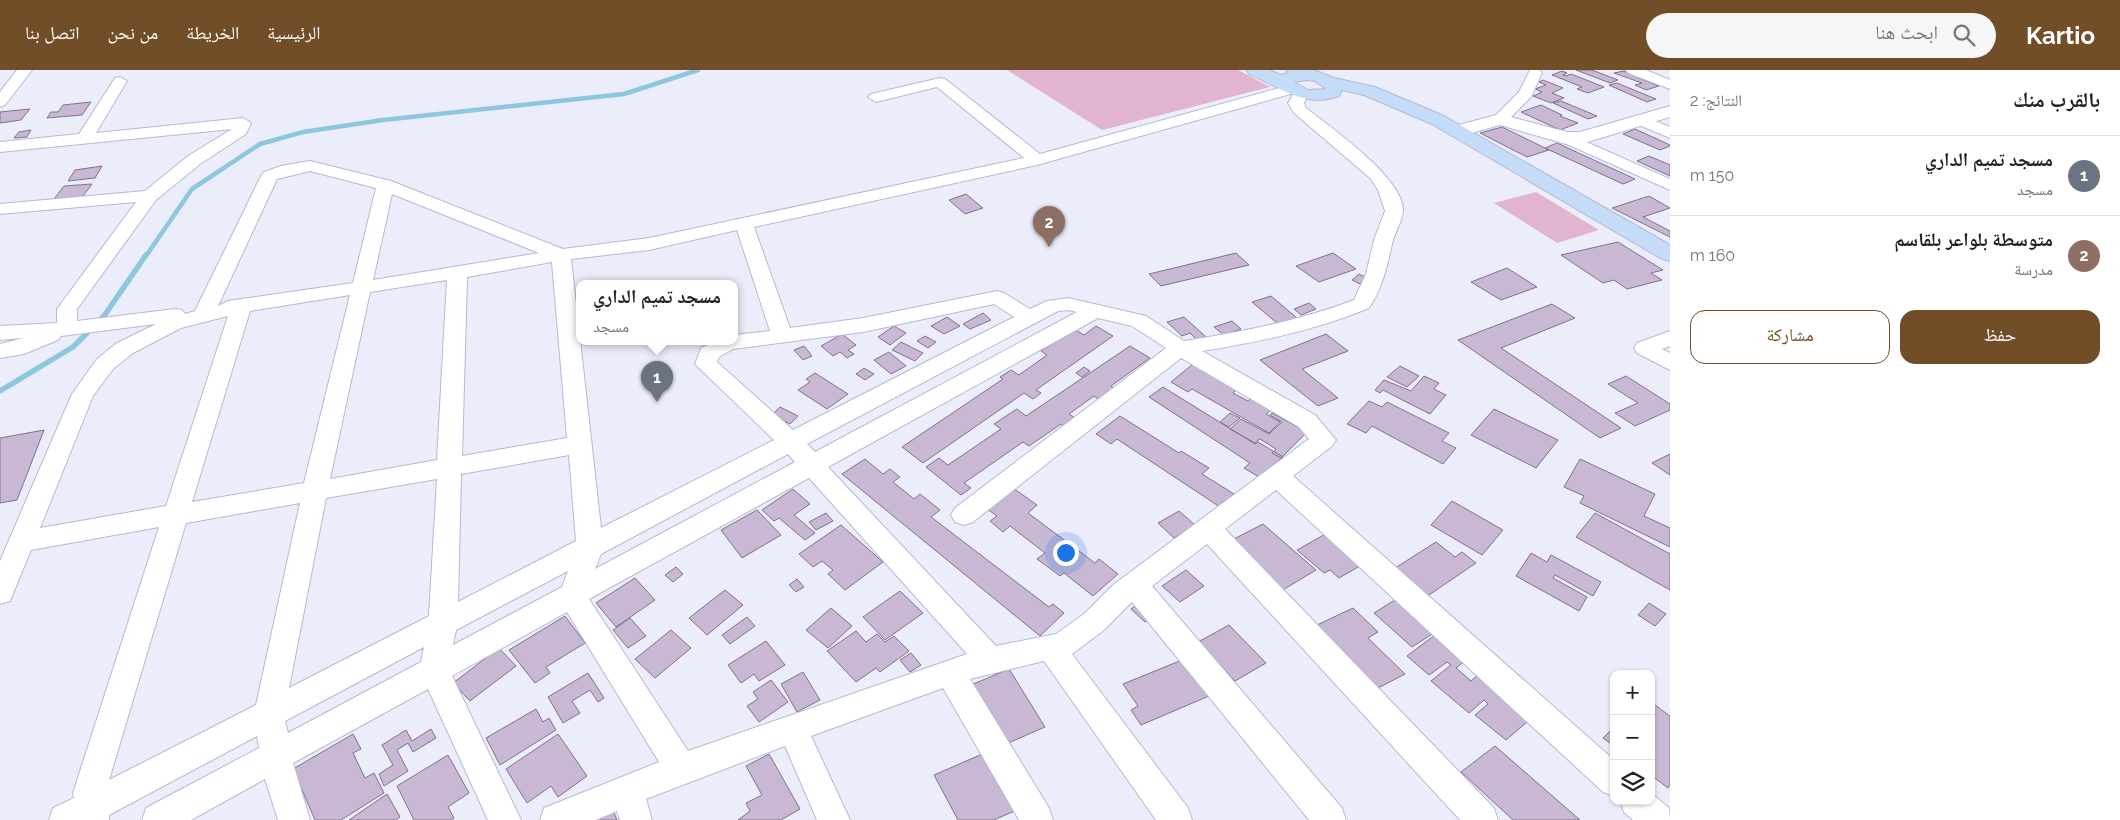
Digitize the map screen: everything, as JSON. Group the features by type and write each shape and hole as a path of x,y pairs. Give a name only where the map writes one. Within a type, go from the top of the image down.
{"main road":[{"path":"1255,70 1326,95 1333,92 1335,87 1324,79"},
{"path":"1398,103 1297,86 1287,78 1295,75 1324,79 1369,91 1398,103 1438,120 1670,254"}],"street":[{"path":"0,102 25,70"},
{"path":"1633,70 1670,86"},
{"path":"1458,131 1500,119 1526,94 1539,71"},
{"path":"84,139 120,82"},
{"path":"876,97 940,82 1037,160"},
{"path":"0,333 67,329 205,313 457,274 561,255 649,244 1037,160 1297,86 1296,103 1299,110 1376,174 1387,190 1394,212 1383,240 1376,274 1362,304 1340,313 1250,337 1180,348 964,515"},
{"path":"1566,138 1591,136 1670,111"},
{"path":"1500,119 1566,138 1670,185"},
{"path":"1640,120 1670,133"},
{"path":"0,147 243,123 240,131 194,160 150,196 67,309 67,329"},
{"path":"0,593 83,394 105,364 125,348 174,323 205,313 270,176 287,170 310,166 385,185 561,255"},
{"path":"294,820 276,756 269,714 315,491 385,185"},
{"path":"0,209 150,196"},
{"path":"744,223 783,337"},
{"path":"561,255 590,547 572,596"},
{"path":"457,274 443,624 434,670 505,820"},
{"path":"738,342 863,325 997,297 1029,318"},
{"path":"66,820 92,813 269,714 1054,305 1068,304 1139,321 1180,348 1308,421 1324,440 1134,585 1094,622 1063,645 991,660 950,672 681,769 632,805 556,820"},
{"path":"92,813 88,793 241,306"},
{"path":"158,820 1095,311"},
{"path":"0,351 16,349 67,329"},
{"path":"1670,338 1645,348 1670,363"},
{"path":"724,345 708,353 706,364 791,442 991,660"},
{"path":"23,541 579,445"},
{"path":"1277,476 1610,777"},
{"path":"1209,529 1482,820"},
{"path":"1134,585 1330,820"},
{"path":"572,596 681,769"},
{"path":"1051,648 1176,820"},
{"path":"950,672 1037,820"},
{"path":"792,728 834,820"},
{"path":"1640,805 1656,820"}],"shaded area":[{"path":"1007,70 1238,70 1270,87 1102,130"},
{"path":"1536,192 1599,230 1557,243 1494,203"}],"building":[{"path":"1576,70 1592,70 1618,80 1610,83"},
{"path":"1562,71 1567,73 1563,75 1571,74 1604,87 1588,93 1577,89 1582,87 1552,75"},
{"path":"1624,71 1659,86 1646,90 1635,85 1642,83 1614,73"},
{"path":"1543,80 1563,88 1552,93 1564,98 1551,103 1533,96 1542,92 1535,89 1546,85 1539,82"},
{"path":"1617,83 1656,99 1647,102 1609,85"},
{"path":"1561,101 1597,116 1588,119 1553,103"},
{"path":"91,102 82,115 47,118 51,112 58,112 63,105"},
{"path":"1541,105 1562,115 1560,116 1578,123 1560,130 1521,112"},
{"path":"30,109 21,120 0,123 0,112"},
{"path":"1502,127 1549,150 1527,157 1480,133"},
{"path":"1635,129 1670,146 1660,150 1623,134"},
{"path":"31,130 27,137 14,138 19,132"},
{"path":"1557,143 1635,179 1623,184 1545,148"},
{"path":"1649,156 1670,165 1670,176 1637,161"},
{"path":"102,166 95,178 68,181 75,170"},
{"path":"92,184 80,200 51,203 64,186"},
{"path":"966,194 983,208 965,214 949,200"},
{"path":"1649,196 1670,208 1643,217 1670,231 1670,237 1612,208"},
{"path":"1618,242 1663,270 1651,273 1662,280 1627,289 1614,280 1603,283 1561,255"},
{"path":"1236,253 1249,265 1161,286 1149,274"},
{"path":"1333,253 1356,269 1319,282 1296,266"},
{"path":"1507,268 1537,287 1501,300 1471,282"},
{"path":"1359,274 1369,279 1362,285 1352,280"},
{"path":"1271,296 1297,318 1278,324 1252,302"},
{"path":"1309,303 1316,309 1301,315 1294,309"},
{"path":"1552,304 1575,318 1501,348 1621,428 1600,438 1458,340"},
{"path":"983,313 991,320 970,329 963,324"},
{"path":"947,317 960,326 944,334 931,326"},
{"path":"1184,317 1206,337 1197,340 1190,333 1182,336 1167,322"},
{"path":"1232,321 1241,329 1224,335 1214,327"},
{"path":"894,326 906,333 890,345 878,337"},
{"path":"1096,326 1113,336 1036,390 1041,393 1033,399 1024,393 923,463 902,447 1003,379 1000,377 1011,370 1019,375 1047,355 1041,351 1074,329 1084,335"},
{"path":"842,334 856,345 848,350 854,354 847,358 840,352 833,356 821,346"},
{"path":"1326,334 1348,351 1302,369 1338,398 1318,406 1260,360"},
{"path":"925,336 936,342 928,348 917,341"},
{"path":"901,342 923,353 915,361 892,350"},
{"path":"804,346 812,356 803,360 794,350"},
{"path":"1130,346 1150,358 1111,386 1117,390 1101,401 1094,396 1069,414 1075,418 1064,426 1061,424 1029,446 1023,442 964,483 971,488 961,495 926,467 939,458 948,465 1001,429 994,424 1017,409 1026,416"},
{"path":"889,352 906,366 891,374 874,360"},
{"path":"1193,364 1237,389 1233,393 1248,401 1252,397 1272,409 1266,414 1280,422 1269,433 1192,389 1188,392 1171,382"},
{"path":"1400,366 1419,376 1407,387 1387,377"},
{"path":"1084,367 1090,371 1082,377 1076,373"},
{"path":"864,368 874,374 865,380 856,374"},
{"path":"815,373 848,394 827,409 798,390 810,382 806,379"},
{"path":"1424,376 1439,383 1434,389 1446,395 1430,414 1383,390 1380,393 1375,390 1384,380 1411,391"},
{"path":"1626,376 1670,404 1670,410 1635,426 1615,413 1638,403 1608,384"},
{"path":"1163,387 1255,444 1258,442 1283,457 1259,477 1244,468 1250,463 1149,397"},
{"path":"1369,401 1382,407 1387,402 1449,433 1442,441 1456,448 1443,464 1372,426 1366,433 1347,424"},
{"path":"780,407 798,416 790,424 772,415"},
{"path":"1494,409 1558,440 1536,468 1471,435"},
{"path":"1230,413 1240,418 1229,427 1220,422"},
{"path":"1272,413 1307,432 1281,458 1272,453 1276,449 1260,439 1255,443 1230,429 1241,419 1269,434 1282,422 1270,415"},
{"path":"1120,416 1179,453 1181,451 1209,468 1202,474 1234,494 1220,507 1117,439 1111,444 1096,434"},
{"path":"44,430 17,500 0,503 0,438"},
{"path":"1670,454 1670,475 1652,463"},
{"path":"865,459 883,474 890,469 900,477 893,482 914,499 920,494 940,510 931,517 1049,607 1053,604 1064,613 1040,636 842,474"},
{"path":"1580,459 1655,494 1644,516 1670,528 1670,547 1580,503 1584,496 1564,487"},
{"path":"1013,488 1037,505 1028,513 1095,563 1099,559 1118,574 1093,596 1064,573 1060,576 1037,559 1045,553 1010,526 1003,532 990,521 997,516 987,509"},
{"path":"793,489 810,504 794,515 815,533 805,540 779,518 774,521 762,510"},
{"path":"1452,501 1503,530 1482,555 1431,525"},
{"path":"757,510 781,535 742,558 721,530"},
{"path":"1179,511 1195,525 1174,538 1158,523"},
{"path":"826,513 833,521 816,530 809,522"},
{"path":"1595,513 1670,554 1670,590 1576,537"},
{"path":"1263,524 1316,570 1281,591 1228,542"},
{"path":"841,525 883,562 845,590 828,574 833,570 822,561 813,567 799,554"},
{"path":"1329,532 1365,563 1339,578 1330,570 1324,573 1297,550"},
{"path":"1436,542 1455,557 1462,552 1476,563 1426,597 1392,570"},
{"path":"1531,553 1547,562 1551,555 1601,582 1593,596 1555,575 1553,578 1587,597 1579,611 1516,576"},
{"path":"676,567 683,574 673,582 665,575"},
{"path":"1186,570 1204,586 1180,602 1162,586"},
{"path":"635,578 655,600 616,627 596,603"},
{"path":"797,579 804,587 796,592 789,585"},
{"path":"725,590 743,605 707,635 689,618"},
{"path":"900,591 923,613 885,640 863,617"},
{"path":"1398,598 1437,631 1412,647 1374,613"},
{"path":"1142,601 1156,614 1145,622 1131,609"},
{"path":"1649,603 1666,614 1655,626 1638,615"},
{"path":"831,608 852,626 828,648 806,630"},
{"path":"1353,608 1378,632 1368,638 1405,674 1378,688 1317,625"},
{"path":"565,616 585,643 546,667 550,673 535,683 509,650"},
{"path":"747,617 755,626 730,644 722,635"},
{"path":"630,618 646,636 628,648 613,630"},
{"path":"1229,625 1266,663 1235,681 1198,642"},
{"path":"671,630 691,648 655,678 635,659"},
{"path":"856,631 866,642 877,634 885,642 894,636 909,651 880,672 876,668 856,682 827,651"},
{"path":"1439,632 1470,657 1456,668 1471,681 1480,673 1534,716 1506,740 1475,715 1488,704 1484,700 1469,713 1431,681 1451,665 1447,662 1429,675 1407,656"},
{"path":"766,641 785,665 759,681 754,674 741,683 728,665"},
{"path":"499,648 516,666 470,701 453,683"},
{"path":"911,653 921,665 910,672 900,660"},
{"path":"1182,660 1209,696 1141,725 1131,710 1138,706 1123,684"},
{"path":"1009,669 1045,727 1006,744 971,685"},
{"path":"803,672 820,700 797,712 781,684"},
{"path":"588,673 604,698 598,702 590,690 572,701 580,713 563,723 548,697"},
{"path":"771,680 788,702 759,722 747,706 758,699 753,692"},
{"path":"1655,705 1670,716 1670,785 1668,788 1655,778"},
{"path":"536,709 543,722 549,718 556,730 500,765 486,738"},
{"path":"431,729 436,738 413,752 408,743 397,750 408,771 384,786 379,774 393,765 382,745 406,730 412,741"},
{"path":"1610,731 1610,743 1603,738"},
{"path":"353,734 361,749 353,753 365,778 374,773 384,793 341,820 315,820 293,769"},
{"path":"558,734 587,776 558,797 551,786 527,803 506,769"},
{"path":"1495,746 1580,820 1513,820 1461,772"},
{"path":"987,752 1019,809 994,820 958,820 934,775"},
{"path":"769,754 800,809 781,820 738,820 750,811 746,803 762,795 746,766"},
{"path":"448,755 469,793 448,807 454,818 451,820 414,820 397,786"},
{"path":"387,794 400,817 396,820 349,820"},
{"path":"612,808 617,820 587,820"}],"waterway":[{"path":"146,256 192,189 260,144 303,132 383,120 624,94 698,70"},
{"path":"0,391 73,347 104,316 146,255"}],"place":[{"name":"متوسطة بلواعر بلقاسم","path":"1049,247"},
{"name":"مسجد تميم الداري","path":"657,402"}]}
